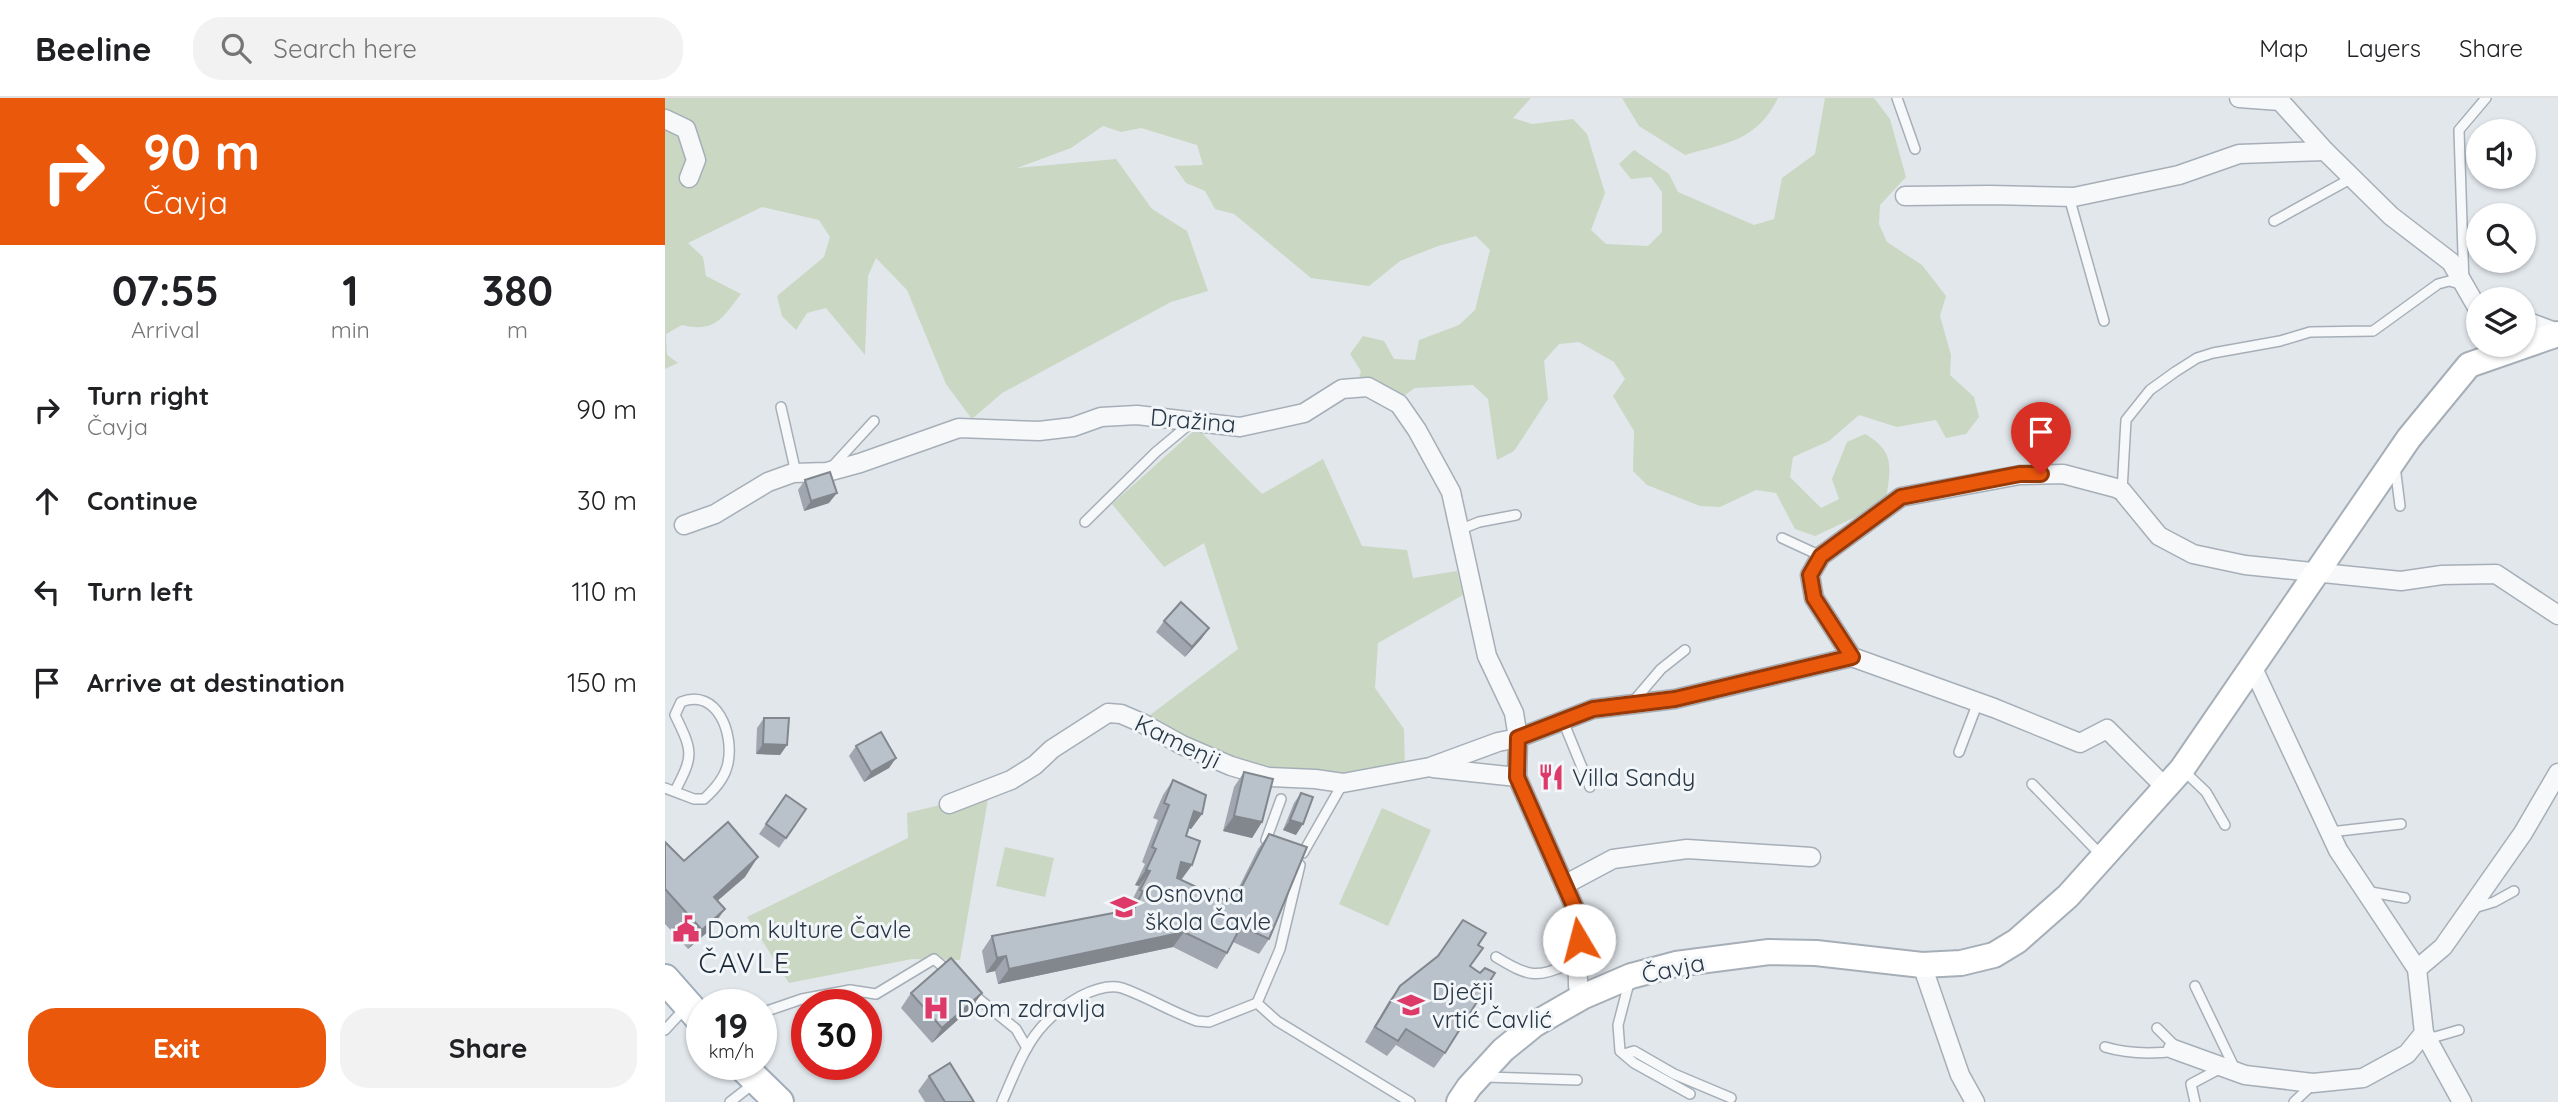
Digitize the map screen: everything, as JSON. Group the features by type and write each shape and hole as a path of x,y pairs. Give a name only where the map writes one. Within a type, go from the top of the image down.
{"main road":[{"name":"Čavja","path":"2536,340 2558,334"},
{"name":"Čavja","path":"1459,1102 1503,1050 1535,1024 1582,997 1630,976 1676,964 1769,952 1828,954 1923,965 1961,964 1994,955 2006,948 2052,911 2182,769 2394,460 2469,365 2484,357"},
{"path":"665,979 686,1003"},
{"path":"757,1080 779,1102"}],"street":[{"path":"2239,98 2280,101 2325,151 2391,216 2451,262 2466,288"},
{"path":"665,119 687,129 697,160 689,178"},
{"path":"1905,196 2069,197 2179,175 2239,154 2325,151"},
{"path":"2536,325 2558,334"},
{"name":"Dražina","path":"795,473 827,472 959,428 1039,431 1073,426 1101,416 1137,415 1240,427 1304,412 1342,389 1368,387 1399,404 1417,430 1451,492 1486,656 1514,713 1518,738"},
{"path":"684,525 715,514 768,482 795,473"},
{"path":"1852,657 1814,598 1810,575 1821,556 1901,497 2020,474 2063,474 2122,491 2159,536 2193,554 2245,565 2401,581 2442,575 2496,574 2558,615"},
{"path":"1582,997 1578,986 1577,913 1517,777 1518,738 1593,709 1675,699 1852,657 1979,702 2080,743 2107,729 2165,787"},
{"path":"2252,666 2338,850 2417,970 2426,1036 2462,1102"},
{"name":"Kamenji","path":"949,804 1011,779 1108,713 1121,714 1142,723 1182,745 1231,766 1268,777 1343,783 1430,767 1497,742 1518,738"},
{"name":"Kamenji","path":"1430,767 1517,777"},
{"path":"2417,970 2443,947 2523,833 2558,773"},
{"path":"1566,884 1613,859 1688,849 1811,857"},
{"path":"1923,965 1961,1075 1975,1102"},
{"path":"2176,1049 2245,1075 2313,1083 2363,1078 2407,1054 2426,1036"}],"lane":[{"path":"1897,98 1915,149"},
{"path":"2122,491 2126,420 2150,390 2197,358 2310,332 2373,331 2438,284 2449,281 2464,285 2459,130 2486,98"},
{"path":"2274,220 2352,178"},
{"path":"2069,197 2104,321"},
{"path":"781,407 795,473"},
{"path":"827,472 874,421"},
{"path":"1085,522 1156,452 1193,421"},
{"path":"2394,460 2400,506"},
{"path":"1459,530 1479,522 1516,515"},
{"path":"1782,538 1821,556"},
{"path":"1631,704 1661,669 1685,650"},
{"path":"692,698 702,700 722,717 730,746 724,777 703,799 694,799 670,790 689,764 688,746 675,715 681,702 692,698"},
{"path":"1959,751 1979,702"},
{"path":"1563,721 1590,788"},
{"path":"2182,769 2206,792 2225,825"},
{"path":"1291,849 1303,853 1343,783"},
{"path":"2032,784 2103,856"},
{"path":"1278,844 1266,840 1281,799"},
{"path":"2330,832 2401,824"},
{"path":"1002,1102 1038,1029 1052,1014 1093,990 1120,987 1196,1021 1209,1022 1257,1003 1280,949 1300,865"},
{"path":"2365,891 2405,898"},
{"path":"2470,909 2494,902 2514,891"},
{"path":"1496,957 1525,973 1538,975 1579,961"},
{"path":"777,1007 850,990 876,994 933,959 956,979"},
{"path":"1630,976 1618,1025 1620,1051 1634,1063 1690,1094"},
{"path":"2195,985 2230,1070 2191,1084 2195,1102"},
{"path":"964,987 1016,1029 1027,1048"},
{"path":"1257,1003 1286,1027 1410,1102"},
{"path":"665,1030 686,1018"},
{"path":"2105,1047 2116,1051 2155,1054 2176,1049 2157,1028"},
{"path":"2426,1036 2459,1030"},
{"path":"1624,1054 1634,1051 1674,1074 1731,1098"},
{"path":"1479,1076 1577,1080"},
{"path":"730,1102 744,1080"},
{"path":"2294,1102 2313,1083"}],"green space":[{"path":"665,98 1531,98 1513,118 1532,124 1573,119 1587,134 1605,193 1591,230 1606,244 1648,246 1662,232 1662,192 1651,177 1631,179 1619,164 1634,150 1669,174 1678,192 1754,225 1774,219 1782,178 1815,154 1825,98 1874,98 1890,119 1906,177 1880,205 1879,224 1887,242 1922,265 1946,296 1940,316 1951,355 1950,375 1974,397 1979,417 1966,434 1946,438 1936,420 1897,427 1859,415 1829,441 1793,457 1790,477 1821,508 1839,499 1832,479 1847,442 1865,434 1883,448 1887,455 1889,472 1886,503 1815,536 1795,529 1776,493 1756,490 1720,507 1700,506 1647,485 1633,471 1634,431 1613,396 1625,379 1614,362 1579,342 1559,344 1544,361 1548,399 1514,451 1497,460 1488,399 1473,385 1415,388 1398,400 1384,387 1359,378 1361,371 1350,354 1363,336 1384,341 1394,359 1415,360 1419,340 1459,325 1475,310 1490,250 1476,236 1438,246 1400,261 1369,286 1311,278 1234,214 1215,209 1205,191 1186,183 1174,166 1203,165 1197,145 1141,128 1121,132 1103,126 1071,148 1017,168 1116,159 1152,209 1187,231 1208,291 1171,302 1002,393 972,419 946,384 907,290 876,258 868,276 865,355 826,308 807,313 796,330 782,316 777,296 824,257 830,237 819,220 762,207 688,243 703,257 706,276 741,294 717,322 703,327 682,325 666,334 667,355 678,363 665,369"},
{"path":"1622,98 1778,98 1770,112 1750,132 1727,143 1685,155 1639,126"},
{"path":"1197,428 1262,494 1323,459 1362,546 1407,550 1413,578 1457,571 1463,595 1378,643 1375,688 1404,729 1405,767 1340,776 1262,770 1146,718 1238,649 1204,543 1164,567 1112,504"},
{"path":"989,793 960,960 912,959 789,983 747,917 908,838 907,813"},
{"path":"1382,808 1431,830 1388,926 1339,904"},
{"path":"1005,847 1054,858 1045,897 996,886"}],"building":[{"path":"830,472 837,493 811,501 805,480"},
{"path":"1181,602 1209,628 1192,647 1164,621"},
{"path":"764,718 789,718 787,745 763,744"},
{"path":"881,732 896,758 871,772 856,746"},
{"path":"1244,772 1273,779 1262,822 1234,816"},
{"path":"1173,780 1206,795 1202,814 1194,811 1186,836 1200,841 1192,865 1181,862 1177,878 1224,900 1228,889 1238,894 1269,834 1307,847 1269,939 1241,926 1227,953 1184,932 1009,969 1006,956 997,958 992,936 1134,909 1150,871 1146,870 1156,849 1152,847 1169,805 1164,803"},
{"path":"1301,793 1313,797 1303,824 1290,820"},
{"path":"786,795 806,809 786,838 766,824"},
{"path":"728,822 758,857 714,897 725,909 702,930 665,889 665,842 684,861"},
{"path":"1463,920 1486,933 1478,945 1483,948 1470,966 1480,973 1485,968 1495,973 1445,1053 1406,1029 1398,1041 1375,1027 1400,986 1438,956"},
{"path":"951,958 982,993 942,1028 911,993"},
{"path":"950,1063 974,1102 945,1102 929,1076"}],"place":[{"name":"Villa Sandy","path":"1551,777"},
{"name":"Osnovna škola Čavle","path":"1124,907"},
{"name":"Dom kulture Čavle","path":"686,929"},
{"name":"Dječji vrtić Čavlić","path":"1411,1005"},
{"name":"Dom zdravlja","path":"936,1008"}],"district":[{"name":"ČAVLE","path":"745,962"}],"route":[{"path":"1579,940 1577,913 1566,884 1517,777 1518,738 1593,709 1675,699 1852,657 1814,598 1810,575 1821,556 1901,497 2020,474 2041,474"}]}
